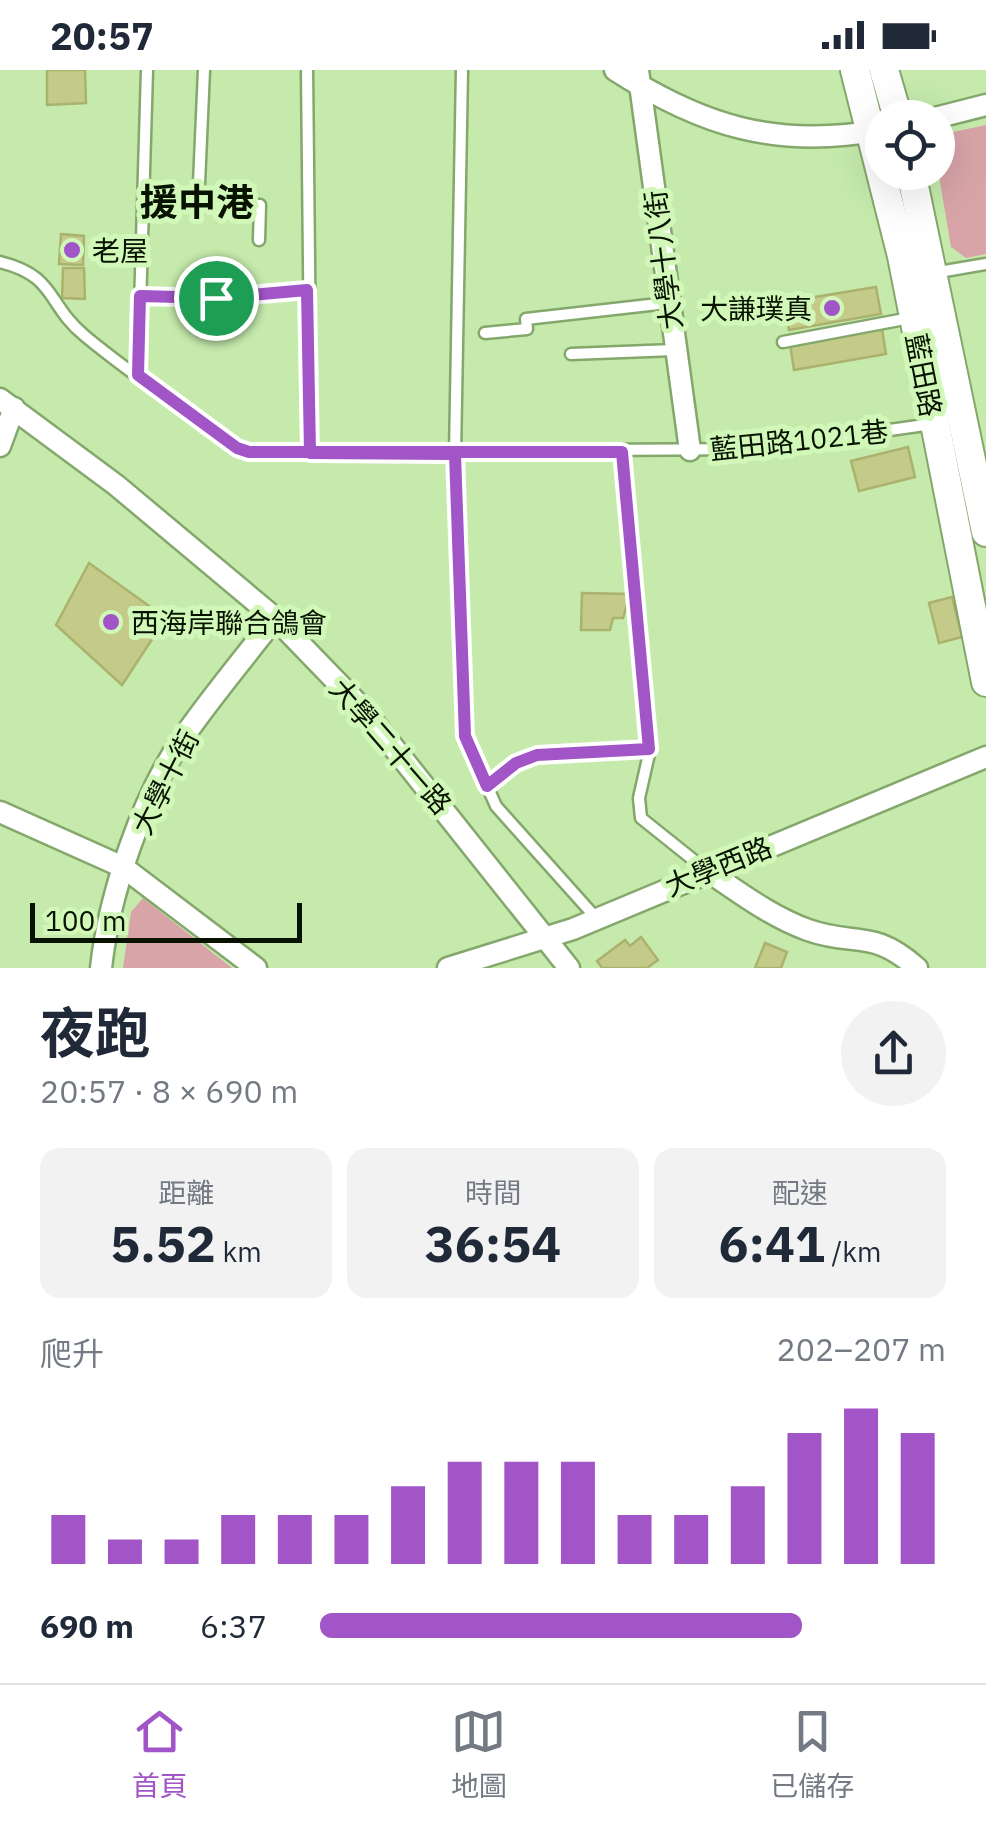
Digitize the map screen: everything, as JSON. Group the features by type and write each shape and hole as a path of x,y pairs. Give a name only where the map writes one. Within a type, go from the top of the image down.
{"street":[{"path":"615,70 640,79 699,118 750,131 802,136 865,128"},
{"name":"藍田路","path":"856,70 871,100"},
{"name":"藍田路","path":"884,70 884,100"},
{"name":"大學十八街","path":"640,79 667,303 690,450"},
{"path":"955,113 986,105"},
{"name":"藍田路","path":"899,190 919,275 962,417 986,532"},
{"name":"藍田路","path":"912,190 919,275 914,317 986,682"},
{"path":"0,446 7,403"},
{"name":"大學二十一路","path":"7,403 116,485 275,618 364,709 569,968"},
{"name":"大學十街","path":"102,968 124,867 182,739 275,618"},
{"name":"大學西路","path":"448,968 546,940 598,920 706,870 986,757"},
{"path":"0,812 124,867 256,968"},
{"path":"706,870 774,916 814,932 874,939 917,968"}],"lane":[{"path":"138,375 147,70"},
{"path":"204,70 198,206 260,205 259,240"},
{"path":"307,70 310,453"},
{"path":"462,70 455,454 465,736 496,806 598,920"},
{"name":"藍田路1021巷","path":"0,262 26,268 41,279 71,323 237,448 455,454 756,449 962,417"},
{"path":"919,275 986,264"},
{"path":"140,296 216,298 307,290"},
{"path":"485,333 527,328 526,318 667,303"},
{"path":"783,342 914,317"},
{"path":"571,354 674,350"},
{"path":"622,452 649,749 639,798 642,818 706,870"},
{"path":"487,786 516,763 537,755 649,749"}],"shaded area":[{"path":"986,125 986,254 966,258 951,247 941,190 955,190 955,132"},
{"path":"143,898 232,968 123,968 131,912"}],"building":[{"path":"47,70 85,70 86,103 47,105"},
{"name":"老屋","path":"61,234 84,236 83,265 59,264"},
{"name":"老屋","path":"63,268 84,268 85,299 62,298"},
{"name":"大謙璞真","path":"876,287 881,314 789,330 784,302"},
{"name":"大謙璞真","path":"882,329 886,354 794,370 790,344"},
{"path":"908,447 915,477 859,491 851,461"},
{"name":"西海岸聯合鴿會","path":"89,563 166,618 122,685 56,625"},
{"path":"582,593 630,594 623,618 613,618 610,630 581,630"},
{"path":"952,597 962,637 939,643 929,603"},
{"path":"641,937 658,960 647,968 602,968 597,961 625,940 630,946"},
{"path":"765,943 787,952 781,968 755,968"}],"place":[{"name":"老屋","path":"72,250"},
{"name":"大謙璞真","path":"832,308"},
{"name":"西海岸聯合鴿會","path":"111,622"}],"district":[{"name":"援中港","path":"197,201"}],"route":[{"path":"216,298 140,296 138,375 237,448 249,452 310,453 622,452 649,749 537,755 516,763 487,786 465,736 455,454 310,453 307,290 216,298"}]}
